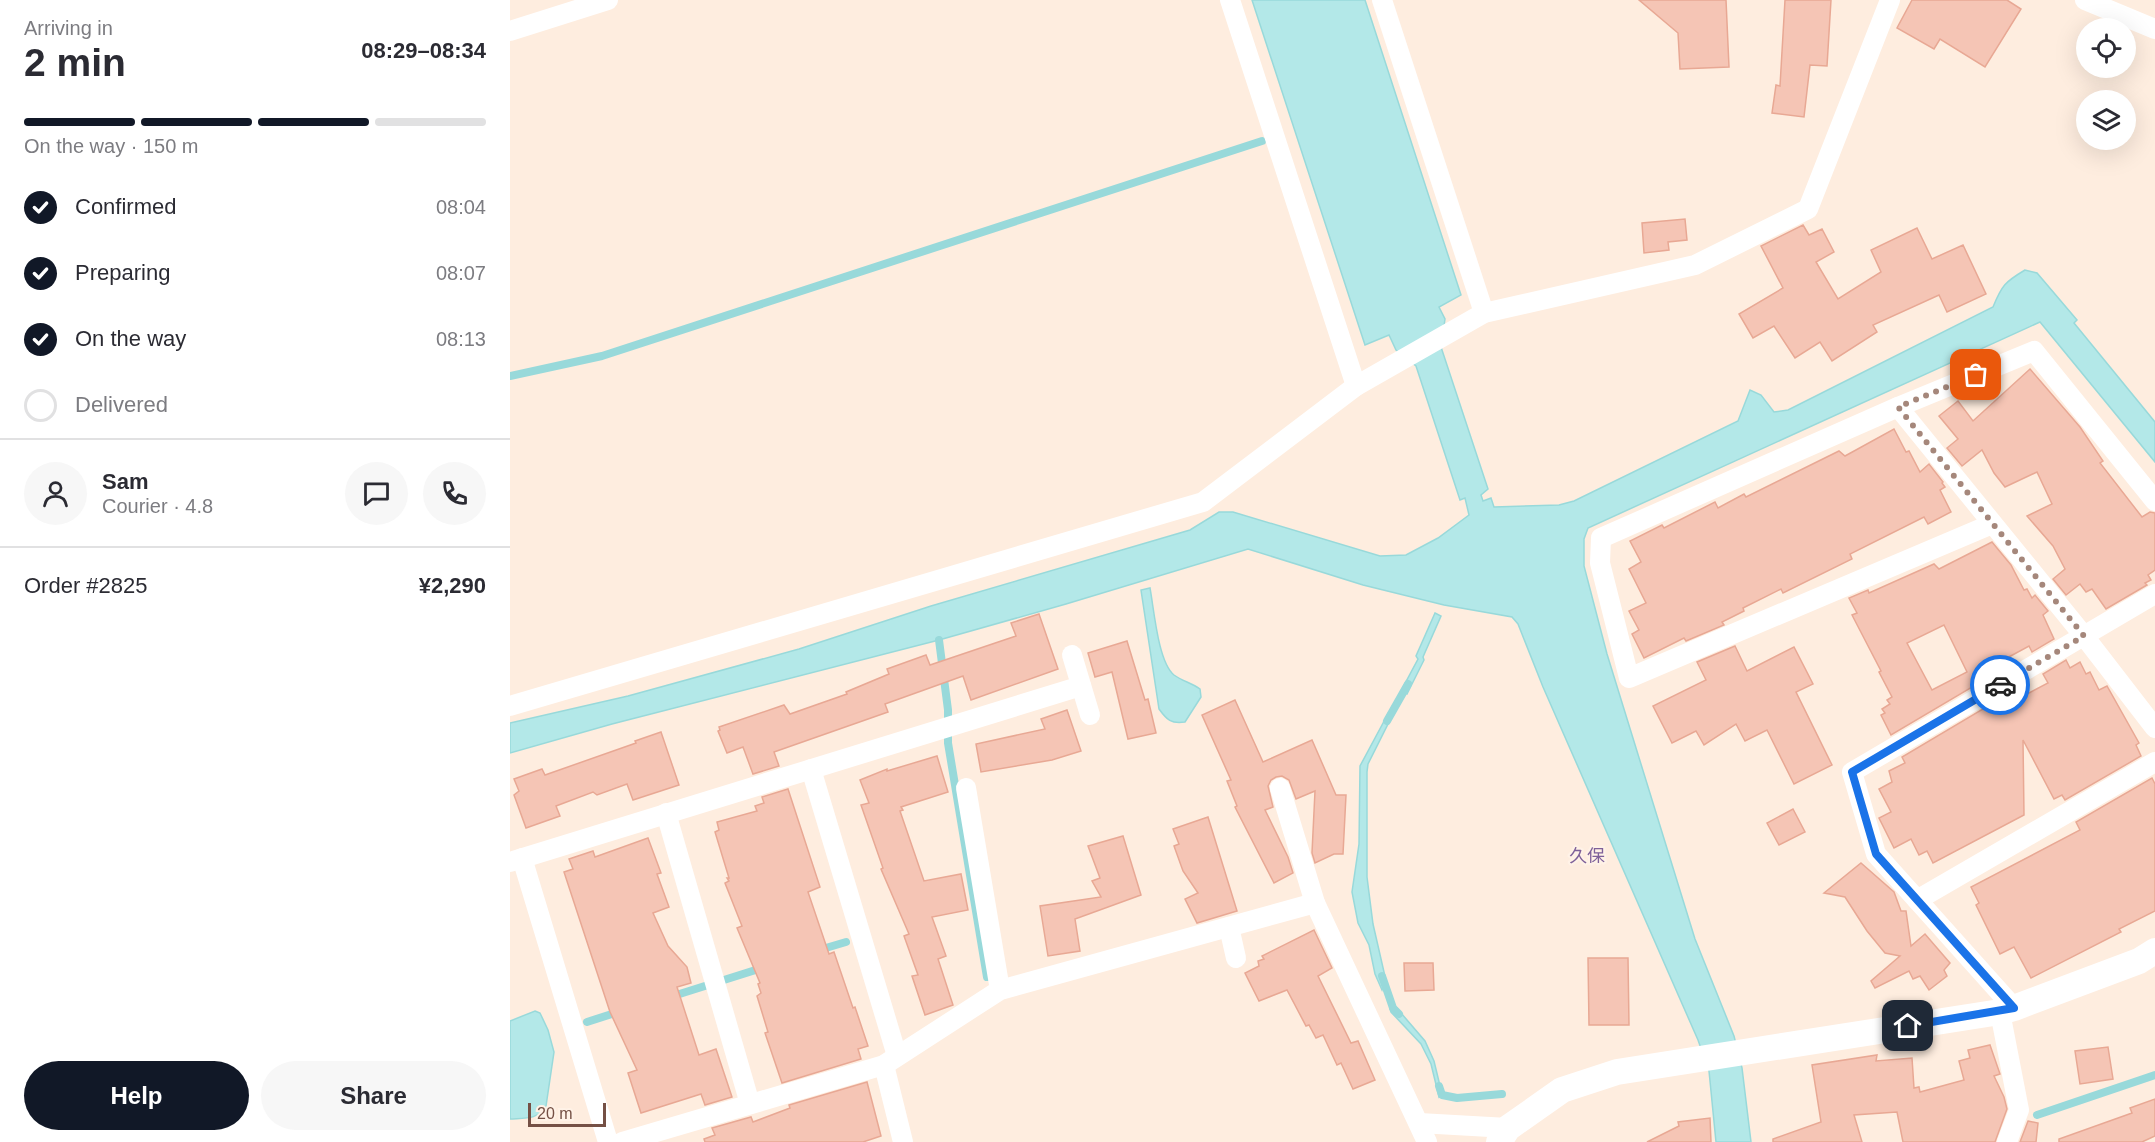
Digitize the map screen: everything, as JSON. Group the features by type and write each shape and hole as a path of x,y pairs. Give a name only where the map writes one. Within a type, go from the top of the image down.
{"street":[{"path":"510,31 608,0"},
{"path":"1230,0 1356,386"},
{"path":"1382,0 1484,313"},
{"path":"510,706 1203,502 1356,386 1484,313 1695,265 1808,208 1890,0"},
{"path":"2085,0 2155,29"},
{"path":"1992,524 1629,678 1600,563 1601,538 1898,407 2034,351 2155,501"},
{"path":"1898,407 2084,636 2155,729"},
{"path":"2007,1142 2019,1110 2007,1010 1917,900 1876,854 1852,772 2155,594"},
{"path":"1072,655 1089,715"},
{"path":"608,1142 516,860 1081,686"},
{"path":"1917,900 2155,762"},
{"path":"811,769 891,1061 903,1142"},
{"path":"966,788 1000,990"},
{"path":"1280,789 1315,903 1427,1142"},
{"path":"666,813 750,1104"},
{"path":"622,1142 686,1133 750,1104 891,1061 1000,990 1315,903"},
{"path":"1229,927 1236,958"},
{"path":"1419,1123 1503,1135 1562,1090 1617,1072 2007,1010 2139,961 2155,951"}],"water":[{"path":"1252,0 1365,0 1461,295 1439,307 1445,319 1441,347 1488,489 1481,495 1483,501 1491,498 1494,507 1559,505 1574,501 1738,421 1750,390 1761,395 1774,412 1788,410 1993,307 2005,285 2025,270 2037,273 2077,320 2074,323 2155,422 2155,462 2040,322 1588,528 1584,539 1584,566 1607,654 1695,939 1734,1036 1742,1068 1751,1142 1716,1142 1709,1071 1698,1040 1543,687 1518,624 1512,617 1444,605 1363,585 1248,549 939,640 612,724 510,753 510,723 628,696 799,649 931,606 1190,530 1219,512 1233,512 1380,556 1406,555 1438,538 1469,515 1465,498 1460,500 1416,366 1396,350 1389,335 1365,345"},
{"path":"1150,588 1164,659 1174,675 1200,689 1201,697 1185,722 1170,720 1159,709 1141,590"},
{"path":"1435,613 1441,616 1423,657 1424,660 1407,694 1401,691 1418,659 1416,656"},
{"path":"1389,712 1393,714 1368,764 1367,772 1367,877 1373,924 1387,985 1382,990 1375,974 1369,945 1358,923 1352,892 1359,844 1360,766"},
{"path":"1395,1006 1425,1041 1434,1061 1442,1094 1439,1097 1431,1064 1421,1044 1391,1012 1390,1009"},
{"path":"535,1011 540,1013 548,1030 554,1052 546,1106 535,1116 510,1119 510,1021"}],"building":[{"path":"1639,0 1726,0 1729,67 1680,69 1678,33"},
{"path":"1785,0 1831,0 1827,66 1810,65 1804,117 1772,113 1776,85 1780,86"},
{"path":"1912,0 2007,0 2021,9 1985,67 1940,39 1934,49 1897,28"},
{"path":"1685,219 1687,240 1668,242 1669,250 1644,253 1642,223"},
{"path":"1803,225 1809,235 1822,229 1834,252 1816,262 1838,299 1881,272 1871,250 1917,228 1932,259 1963,245 1986,294 1947,312 1939,295 1873,325 1877,332 1832,361 1820,342 1795,358 1774,326 1753,338 1739,314 1783,288 1761,246"},
{"path":"2030,369 2080,427 2103,461 2100,463 2142,517 2150,512 2155,513 2155,570 2148,575 2151,580 2145,583 2147,585 2106,609 2092,589 2086,592 2080,584 2066,595 2053,579 2065,569 2053,546 2027,516 2052,504 2037,472 2005,487 1994,473 1982,450 1962,466 1947,448 1958,439 1939,416 1958,401 1973,421"},
{"path":"1894,429 1920,472 1929,464 1943,482 1945,487 1940,490 1951,512 1928,524 1924,517 1850,554 1852,559 1783,593 1781,589 1743,608 1744,611 1722,622 1724,625 1686,641 1684,638 1644,658 1632,634 1639,630 1629,611 1646,603 1629,569 1641,562 1630,541 1662,525 1664,528 1715,502 1718,508 1744,494 1746,497 1839,451 1845,456"},
{"path":"1992,542 2011,565 2024,590 2027,589 2032,598 2035,595 2048,611 2043,615 2054,639 2032,652 2029,646 1994,665 1996,673 1891,735 1881,715 1885,713 1882,709 1890,704 1887,700 1892,697 1852,615 1857,613 1849,598 1868,590 1869,593 1934,564 1939,569","holes":["1944,625 1967,672 1932,690 1907,643"]},
{"path":"1039,614 1058,669 971,700 963,676 885,704 888,712 774,752 779,766 753,774 743,747 727,753 718,731 719,727 784,705 790,714 847,694 846,692 889,674 887,669 926,655 930,665 1016,636 1011,623"},
{"path":"1127,641 1145,700 1148,699 1156,733 1128,739 1112,672 1095,677 1088,653"},
{"path":"1735,646 1747,671 1794,647 1813,684 1796,692 1832,765 1794,784 1767,730 1745,741 1736,724 1704,745 1696,731 1672,743 1653,706 1706,680 1697,662"},
{"path":"2066,660 2070,668 2080,662 2086,674 2090,672 2099,690 2107,686 2139,743 2136,745 2141,756 2065,800 2062,795 2054,799 2023,740 2024,815 1933,863 1927,851 1919,855 1911,839 1894,848 1879,818 1891,812 1879,789 1892,782 1889,771 1905,763 1902,757 2003,697 2006,705 2048,683 2043,674"},
{"path":"1235,700 1263,762 1312,740 1336,795 1346,795 1343,854 1334,854 1315,863 1312,853 1315,791 1296,799 1289,780 1282,776 1276,777 1268,786 1273,807 1265,810 1288,857 1293,873 1274,883 1235,807 1237,806 1227,781 1231,780 1202,715"},
{"path":"1067,710 1081,751 1052,760 981,772 976,744 1045,729 1041,719"},
{"path":"661,732 679,785 633,800 627,784 597,795 593,792 556,806 560,816 526,828 514,795 519,791 514,779 542,769 545,775"},
{"path":"937,756 948,792 901,807 903,810 900,811 924,881 961,874 968,910 932,917 946,956 938,959 953,1005 925,1015 912,976 918,975 904,936 909,934 881,869 883,868 861,805 869,803 860,780 887,769 887,771"},
{"path":"2152,778 2155,784 2155,911 2119,929 2121,932 2031,978 2014,947 2000,954 1976,905 1979,903 1971,887 2080,830 2076,822"},
{"path":"788,789 820,887 808,892 829,954 834,952 868,1046 858,1049 861,1059 782,1083 765,1033 768,1032 757,996 761,993 758,984 760,983 737,928 742,926 725,883 729,881 727,878 729,878 715,832 719,830 717,822 757,811 755,806 764,803 762,797"},
{"path":"1793,809 1805,832 1779,845 1767,823"},
{"path":"1208,817 1237,911 1197,923 1185,899 1198,893 1183,871 1174,846 1179,844 1173,829"},
{"path":"1123,836 1141,895 1075,919 1080,951 1048,956 1040,906 1101,897 1092,881 1100,878 1088,846"},
{"path":"648,838 661,873 657,874 669,907 653,913 668,946 687,967 691,983 677,987 699,1055 716,1049 732,1097 705,1105 701,1094 641,1113 628,1073 637,1070 610,1012 564,872 573,869 569,859 593,851 595,857"},
{"path":"1861,863 1894,892 1901,911 1906,911 1911,946 1925,934 1950,963 1944,970 1947,976 1929,990 1920,976 1913,979 1909,971 1875,988 1871,981 1900,956 1885,953 1867,931 1845,897 1824,893"},
{"path":"1314,930 1332,968 1318,976 1351,1043 1358,1041 1375,1080 1353,1089 1341,1063 1337,1065 1323,1035 1316,1038 1309,1025 1306,1026 1287,990 1259,1001 1245,973 1259,966 1258,961 1264,959 1262,956"},
{"path":"1588,958 1628,958 1629,1025 1589,1025"},
{"path":"1404,963 1433,963 1434,990 1405,991"},
{"path":"1990,1045 2000,1074 1994,1076 2007,1109 1995,1142 1903,1142 1897,1112 1854,1115 1862,1142 1773,1142 1773,1139 1821,1122 1812,1065 1877,1055 1876,1061 1912,1058 1914,1088 1919,1087 1920,1092 1964,1080 1959,1061 1970,1058 1968,1050"},
{"path":"2108,1047 2113,1079 2080,1084 2075,1051"},
{"path":"867,1082 881,1136 863,1142 705,1142 704,1139 715,1135 712,1128 751,1117 753,1122 790,1108 789,1105"},
{"path":"2155,1099 2155,1136 2142,1142 2059,1142 2059,1139 2132,1113 2130,1108"},
{"path":"1710,1118 1711,1142 1647,1142 1679,1126 1678,1122"},
{"path":"2028,1121 2038,1123 2036,1142 2020,1142"}],"waterway":[{"path":"510,376 602,356 1262,141"},
{"path":"939,640 948,710 948,743 987,977"},
{"path":"1387,721 1408,684"},
{"path":"819,950 846,942"},
{"path":"670,997 765,967"},
{"path":"1382,976 1393,1008 1399,1014"},
{"path":"587,1022 618,1012"},
{"path":"2037,1115 2155,1075"},
{"path":"1439,1086 1442,1095 1457,1098 1502,1094"}],"way so far":[{"path":"1976,375 1898,407 2084,636 2000,685"}],"district":[{"name":"久保","path":"1587,856"}],"route":[{"path":"1908,1026 2014,1008 1876,854 1852,772 2000,685"}]}
